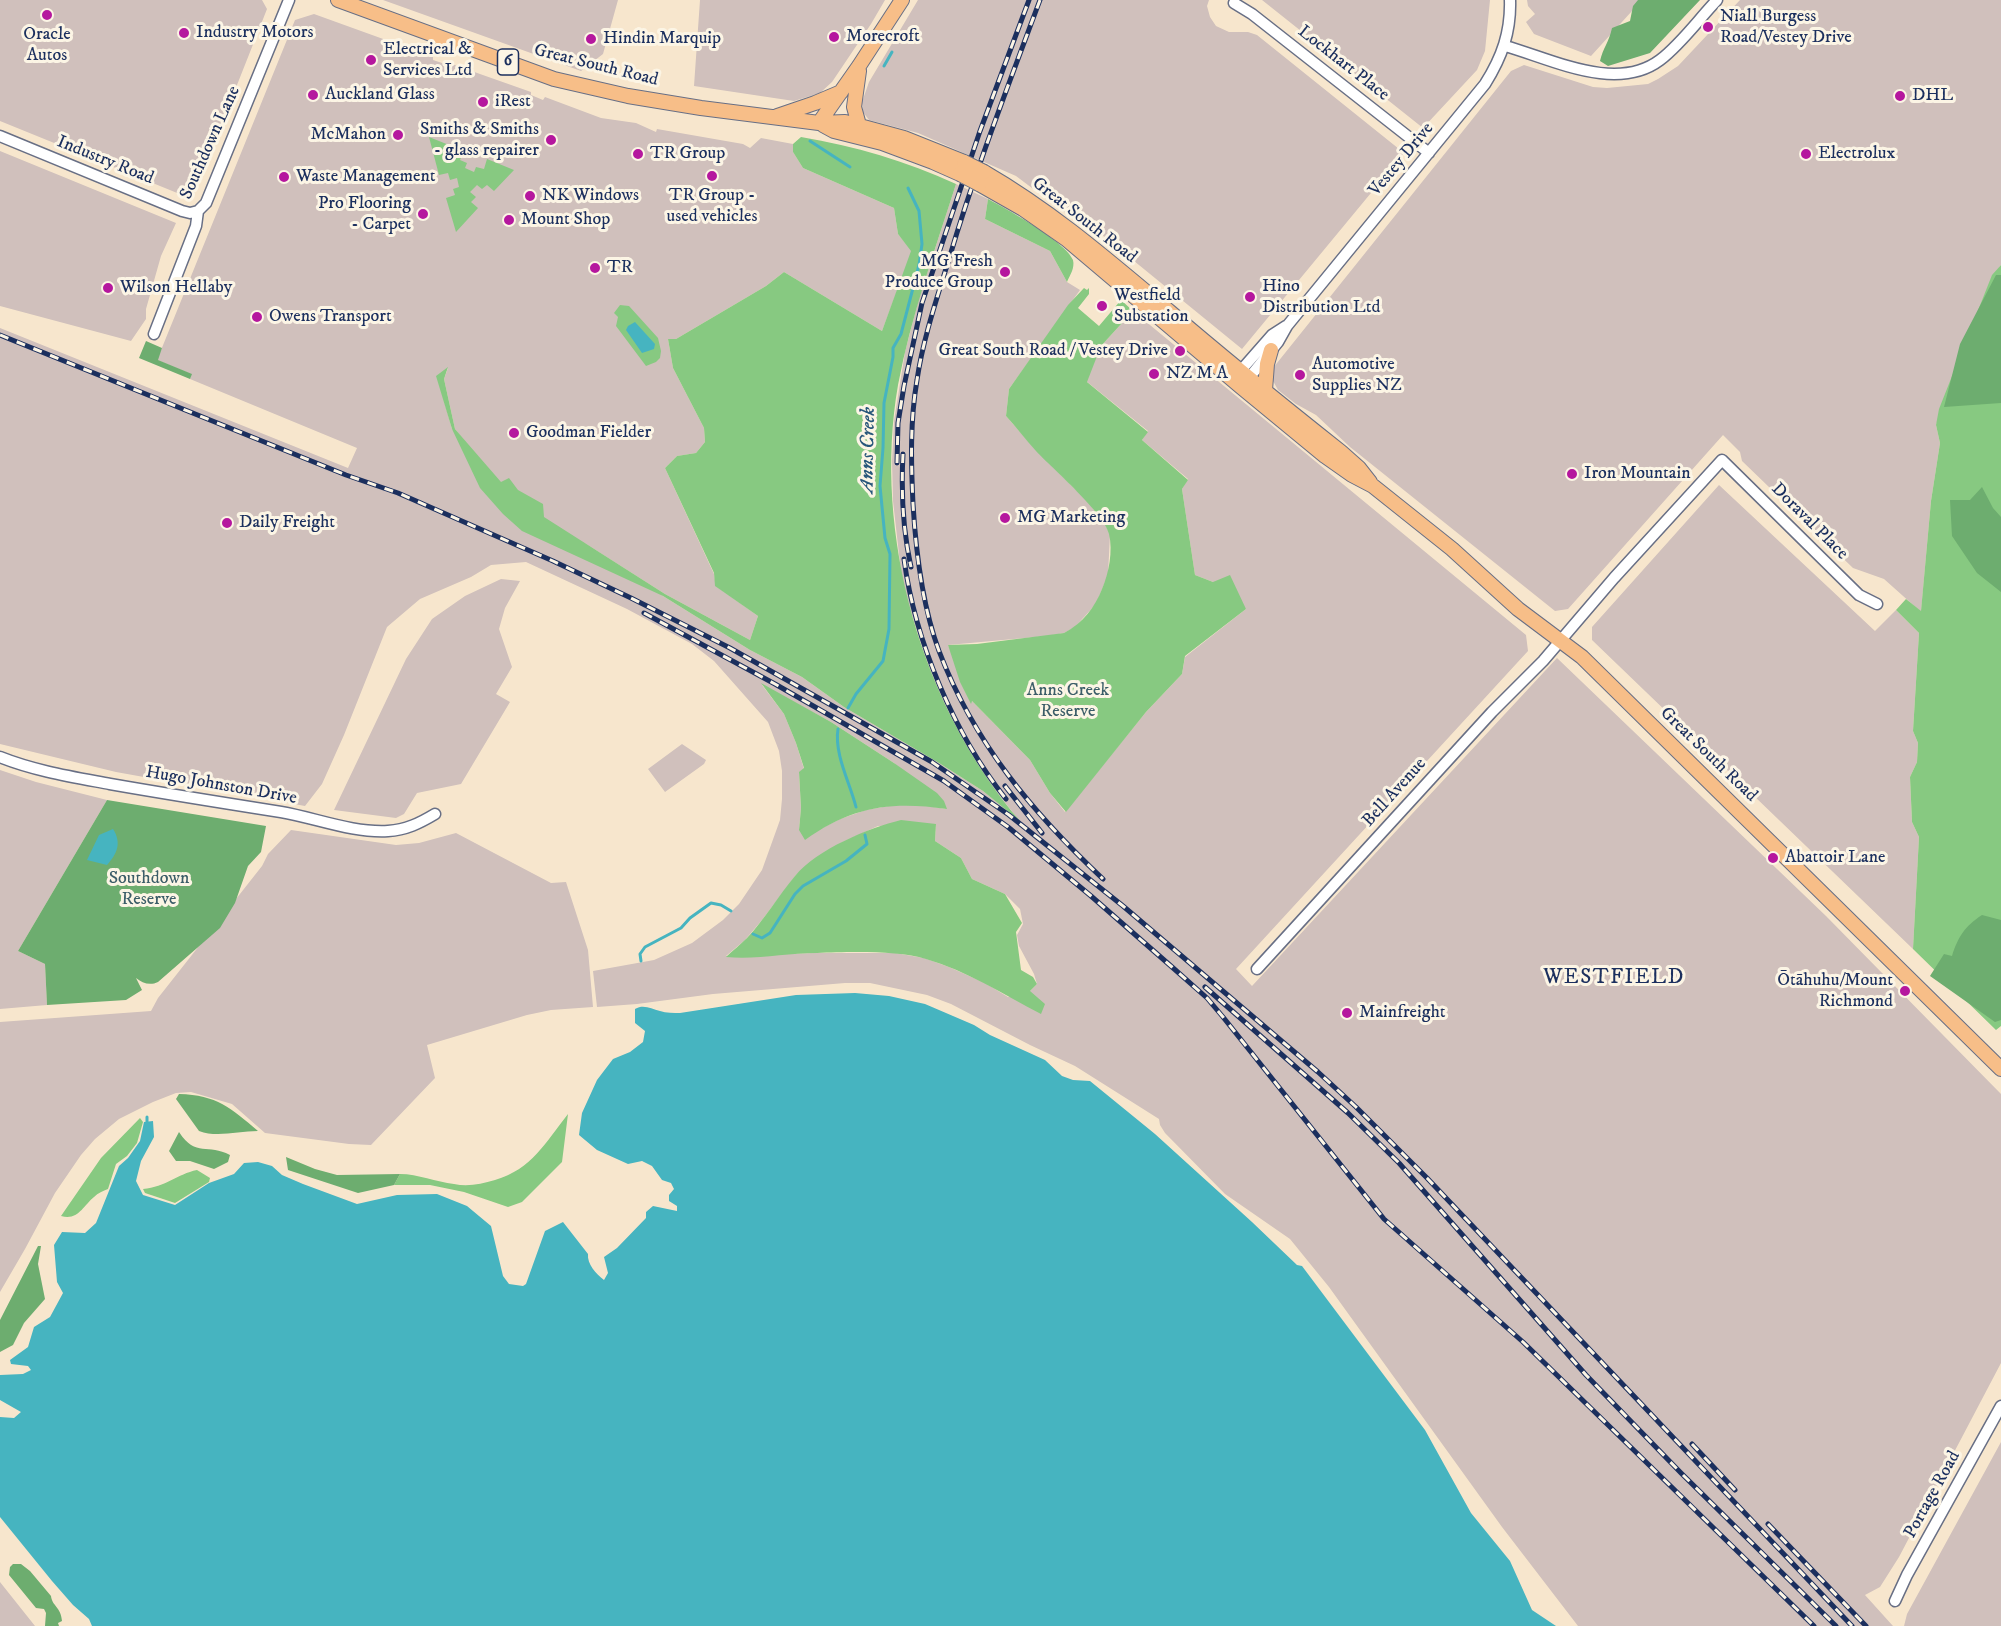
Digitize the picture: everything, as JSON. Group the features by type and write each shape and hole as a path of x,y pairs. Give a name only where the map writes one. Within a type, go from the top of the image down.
{"main road":[{"name":"Great South Road","path":"338,0 554,79 648,99 739,113 819,123 845,122 925,145 962,168 1019,192 1062,222 1325,456 1352,475 1373,486 1452,549 1518,609 1582,657 2001,1069"},
{"path":"819,123 860,66 902,0"},
{"path":"859,126 854,103 860,66"},
{"path":"775,116 843,91"},
{"name":"Great South Road","path":"819,123 834,131 962,168"},
{"path":"1264,390 1271,350"},
{"name":"Great South Road","path":"1241,379 1264,390 1353,462 1373,486"}],"street":[{"name":"Southdown Lane","path":"154,334 196,226 198,211 206,203 289,0"},
{"name":"Vestey Drive","path":"1241,379 1278,342 1287,326 1485,84 1505,46 1510,20 1510,0"},
{"path":"1505,46 1598,73 1616,75 1633,73 1662,58 1717,0"},
{"name":"Lockhart Place","path":"1234,3 1252,14 1429,153"},
{"name":"Industry Road","path":"0,136 183,211 189,213 198,211"},
{"name":"Vestey Drive","path":"1241,379 1272,335 1287,326"},
{"name":"Doraval Place","path":"1722,460 1859,595 1877,604"},
{"name":"Bell Avenue","path":"1257,969 1492,712 1527,678 1722,460"},
{"name":"Hugo Johnston Drive","path":"0,757 48,772 355,828 398,830 409,828 435,814"},
{"name":"Portage Road","path":"1895,1601 1907,1575 2001,1406"}],"shaded area":[{"path":"0,0 262,0 267,9 192,199 0,121"},
{"path":"383,0 618,0 603,54 581,71"},
{"path":"700,0 885,0 832,82 820,93 794,101 694,86"},
{"path":"918,0 1209,0 1207,6 1216,26 1229,32 1248,32 1257,35 1404,153 1242,349 1085,221 1064,212 1016,176 918,133 869,120 863,112 862,102 869,82"},
{"path":"1262,0 1490,0 1485,51 1477,70 1423,128"},
{"path":"1527,0 1642,0 1591,56 1534,34 1526,22 1535,14 1528,6"},
{"path":"1740,0 2001,0 2001,265 1992,277 1957,362 1936,425 1940,443 1931,501 1921,612 1884,579 1853,568 1742,461 1740,452 1723,435 1568,609 1555,611 1350,447 1316,415 1296,404 1278,390 1272,379 1273,368 1511,71 1524,65 1593,87 1648,84 1678,66"},
{"path":"314,14 433,57 433,60 445,64 446,62 531,92 531,95 543,100 545,97 601,118 636,123 656,132 657,129 743,144 750,148 761,138 793,144 793,152 803,168 894,208 898,234 912,251 882,331 784,272 766,286 676,339 668,339 673,368 704,428 705,442 696,453 677,456 665,468 714,574 716,586 758,616 750,640 665,594 583,542 663,596 750,650 802,677 844,707 983,791 1018,819 988,781 957,729 926,658 910,610 901,572 893,501 894,421 905,352 919,298 956,184 988,199 985,219 1050,251 1067,282 1080,290 1009,389 1006,416 1035,449 1090,504 1107,528 1110,535 1108,575 1096,604 1075,627 1064,633 948,645 971,700 1030,760 1050,793 1065,812 1146,712 1182,674 1185,657 1246,609 1213,582 1195,575 1182,489 1188,479 1142,440 1148,431 1086,381 1101,346 1133,311 1526,635 1528,651 1236,969 1252,986 1557,658 1826,916 2001,1094 2001,1363 1899,1557 1880,1587 1865,1595 1893,1626 1578,1626 1502,1527 1329,1287 1290,1239 1225,1194 1165,1133 1159,1119 1075,1066 951,1004 927,995 870,983 845,983 597,1007 593,971 654,960 692,943 723,920 739,904 762,870 780,820 782,799 779,751 768,722 714,661 692,644 627,609 526,562 491,565 471,577 420,599 387,627 322,784 305,806 116,772 0,744 0,328 348,468 357,448 190,379 191,374 157,360 295,20","holes":["448,368 444,379 455,429 466,443 452,429 437,376","762,685 831,722 894,763 946,809 916,804 894,805 866,810 818,830 799,830 801,808 799,773 804,769 784,714","936,824 935,841 961,858 972,879 1005,894 1020,909 1023,924 1017,935 1019,946 1037,984 1030,991 1008,997 985,983 949,967 924,958 895,953 726,956 745,940 796,875 843,842 878,826"]},
{"path":"0,151 176,223 161,256 146,309 146,319 131,341 0,306"},
{"path":"1719,485 1875,631 1896,610 1919,633 1913,731 1918,743 1917,762 1910,777 1912,822 1919,837 1913,949 1592,640 1592,627"},
{"path":"501,579 520,581 505,608 499,629 512,667 496,694 510,702 461,784 417,793 404,814 396,818 334,810 406,659 432,619 465,596"},
{"path":"682,744 706,760 704,764 665,792 648,769"},
{"path":"0,770 36,782 107,800 18,951 45,964 47,1005 0,1009"},
{"path":"291,830 396,845 419,843 456,833 551,883 566,882 588,950 593,1007 551,1010 527,1015 427,1045 435,1078 371,1145 265,1133 232,1104 191,1092 176,1093 153,1102 119,1119 95,1139 81,1155 55,1193 0,1292 0,1022 151,1011 158,998 262,866 268,854"},
{"path":"2001,1442 2001,1626 1904,1626 1907,1614"},
{"path":"0,1582 35,1626 0,1626"}],"green space":[{"path":"1638,0 1700,0 1650,53 1608,66 1600,61 1612,28 1630,21 1633,6"},
{"path":"429,137 464,151 460,160 467,163 465,168 474,172 476,167 484,169 487,159 514,170 494,191 487,185 482,189 477,185 470,192 476,197 471,202 478,208 456,232 446,198 455,195 453,189 459,187 457,178 450,180 448,173 439,175"},
{"path":"801,137 880,155 956,184 903,359 892,442 892,500 899,559 913,617 932,673 956,727 986,777 1021,822 983,791 844,707 802,677 750,650 663,596 522,531 480,488 452,429 436,376 448,367 444,379 455,429 501,482 509,478 518,490 543,504 544,517 665,594 750,640 758,616 715,586 714,573 665,468 677,456 696,453 705,442 704,428 673,368 668,339 676,339 766,286 784,272 882,331 911,251 898,234 894,208 803,168 793,152 793,144"},
{"path":"988,199 1035,226 1068,253 1073,263 1067,282 1050,251 985,219"},
{"path":"2001,265 2001,1026 1996,1030 1913,949 1919,837 1912,822 1910,777 1917,762 1918,743 1913,731 1919,633 1896,610 1906,599 1921,611 1931,501 1940,443 1936,425 1939,409 1992,275"},
{"path":"1996,275 2001,275 2001,403 1944,407 1960,344"},
{"name":"Anns Creek Reserve","path":"1084,288 1087,290 1089,288 1089,294 1078,308 1099,326 1121,300 1133,311 1101,346 1087,382 1148,432 1142,440 1188,480 1182,489 1195,575 1213,582 1230,575 1246,609 1185,656 1182,674 1146,712 1066,812 1050,793 1030,760 972,701 971,704 960,682 948,645 977,644 1064,633 1088,614 1104,583 1111,548 1105,525 1088,503 1036,451 1006,416 1009,389 1068,305"},
{"path":"620,305 629,306 658,338 661,351 660,358 656,362 646,366 616,326 618,317 614,313"},
{"path":"146,341 162,348 158,360 192,374 190,379 139,358"},
{"path":"1982,487 1993,508 2001,517 2001,592 1977,573 1952,536 1950,500 1970,500"},
{"path":"761,683 831,722 894,763 937,793 947,809 890,806 873,809 839,820 805,840 799,830 801,808 799,772 804,768 784,714"},
{"name":"Southdown Reserve","path":"107,800 266,826 261,852 248,866 235,903 220,928 158,982 146,983 136,978 142,990 126,1000 47,1005 45,964 18,951"},
{"path":"901,820 936,824 935,841 961,858 972,879 1005,894 1022,923 1016,932 1021,970 1033,977 1037,984 1030,991 1045,1004 1041,1014 970,976 914,956 857,952 805,953 749,958 726,957 754,931 795,876 816,857 844,841 874,828"},
{"path":"1982,915 2001,920 2001,1020 1995,1022 1930,976 1944,954 1952,956 1963,933"},
{"path":"179,1094 204,1097 223,1104 258,1131 220,1134 199,1131 176,1099"},
{"path":"568,1114 562,1162 522,1202 508,1207 464,1192 430,1185 394,1185 400,1174 464,1185 485,1183 508,1175 537,1154"},
{"path":"140,1118 143,1122 137,1143 127,1156 116,1164 108,1189 96,1196 76,1215 61,1216 101,1158"},
{"path":"179,1132 185,1140 197,1148 230,1155 228,1162 214,1169 190,1161 176,1161 169,1151"},
{"path":"286,1157 337,1175 400,1174 394,1185 358,1193 288,1170"},
{"path":"197,1170 210,1178 209,1182 175,1203 145,1193 143,1189 158,1186"},
{"path":"38,1246 41,1246 38,1264 45,1299 24,1323 13,1345 0,1352 0,1320"},
{"path":"13,1564 21,1564 30,1571 51,1596 61,1616 62,1621 58,1623 59,1626 45,1626 44,1609 36,1608 9,1575"}],"water":[{"path":"635,322 655,344 654,349 642,353 626,330"},
{"path":"113,829 118,844 116,852 107,865 87,860 99,835"},
{"path":"855,993 889,996 925,1004 1045,1060 1062,1076 1073,1080 1090,1081 1155,1134 1297,1265 1302,1266 1425,1430 1471,1513 1510,1561 1532,1610 1556,1626 92,1626 89,1619 52,1581 0,1517 0,1417 14,1418 21,1412 0,1400 0,1375 23,1374 31,1370 28,1366 11,1364 10,1360 28,1347 34,1327 50,1317 63,1293 57,1282 54,1245 62,1232 85,1233 96,1223 119,1166 140,1141 144,1122 153,1121 154,1137 141,1161 136,1181 143,1195 175,1205 209,1183 234,1174 244,1163 258,1162 272,1166 282,1175 303,1184 357,1204 397,1195 437,1194 467,1206 491,1226 503,1276 509,1284 523,1286 526,1284 545,1231 563,1222 588,1254 593,1268 604,1280 608,1273 604,1257 617,1248 646,1218 646,1212 653,1206 677,1211 677,1206 669,1201 669,1195 674,1189 671,1183 662,1180 652,1166 642,1161 628,1164 597,1150 579,1135 582,1113 597,1080 613,1059 630,1052 643,1042 645,1031 635,1023 635,1009 644,1007 680,1013 796,995"}],"waterway":[{"name":"Anns Creek","path":"884,66 892,52"},
{"name":"Anns Creek","path":"810,141 850,167"},
{"name":"Anns Creek","path":"848,708 856,694 883,661 889,629 890,554 885,538 880,486 884,403 893,348 901,334 919,265 922,244 919,211 908,188"},
{"name":"Anns Creek","path":"838,729 840,758 856,807"},
{"name":"Anns Creek","path":"753,934 762,938 770,933 795,894 803,886 846,861 867,844 865,835"},
{"name":"Anns Creek","path":"641,961 640,954 645,947 681,928 690,918 711,903 721,905 731,911"},
{"path":"147,1117 147,1125"}],"railway":[{"path":"897,463 898,423 922,303 980,131 1029,0"},
{"path":"1040,0 970,194 923,349 912,426 914,523 928,616 953,685 988,746 1008,775 1053,828 1103,879"},
{"path":"0,335 346,475 398,493 631,598 730,648 932,762 1009,815 1123,906 1356,1107 1427,1178 1852,1626"},
{"path":"903,454 903,511 911,567"},
{"path":"904,559 917,622 940,685 970,746 1006,799"},
{"path":"644,613 775,684 944,781 1008,827 1091,896 1207,998 1384,1219 1523,1342 1814,1626"},
{"path":"1005,786 1042,833"},
{"path":"1205,987 1348,1113 1399,1163 1586,1375 1681,1473 1836,1626"},
{"path":"1692,1444 1735,1490"},
{"path":"1768,1524 1866,1626"}],"place":[{"name":"Oracle Autos","path":"47,15"},
{"name":"Niall Burgess Road/Vestey Drive","path":"1708,27"},
{"name":"Industry Motors","path":"184,33"},
{"name":"Morecroft","path":"834,37"},
{"name":"Hindin Marquip","path":"591,39"},
{"name":"Electrical & Services Ltd","path":"371,60"},
{"name":"Auckland Glass","path":"313,95"},
{"name":"DHL","path":"1900,96"},
{"name":"iRest","path":"483,102"},
{"name":"McMahon","path":"398,135"},
{"name":"Smiths & Smiths - glass repairer","path":"551,140"},
{"name":"TR Group","path":"638,154"},
{"name":"Electrolux","path":"1806,154"},
{"name":"TR Group - used vehicles","path":"712,176"},
{"name":"Waste Management","path":"284,177"},
{"name":"NK Windows","path":"530,196"},
{"name":"Pro Flooring - Carpet","path":"423,214"},
{"name":"Mount Shop","path":"509,220"},
{"name":"TR","path":"595,268"},
{"name":"MG Fresh Produce Group","path":"1005,272"},
{"name":"Wilson Hellaby","path":"108,288"},
{"name":"Hino Distribution Ltd","path":"1250,297"},
{"name":"Westfield Substation","path":"1102,306"},
{"name":"Owens Transport","path":"257,317"},
{"name":"Great South Road / Vestey Drive","path":"1180,351"},
{"name":"NZ M A","path":"1154,374"},
{"name":"Automotive Supplies NZ","path":"1300,375"},
{"name":"Goodman Fielder","path":"514,433"},
{"name":"Iron Mountain","path":"1572,474"},
{"name":"MG Marketing","path":"1005,518"},
{"name":"Daily Freight","path":"227,523"},
{"name":"Abattoir Lane","path":"1773,858"},
{"name":"Ōtāhuhu/Mount Richmond","path":"1905,991"},
{"name":"Mainfreight","path":"1347,1013"}],"district":[{"name":"WESTFIELD","path":"1614,979"}]}
